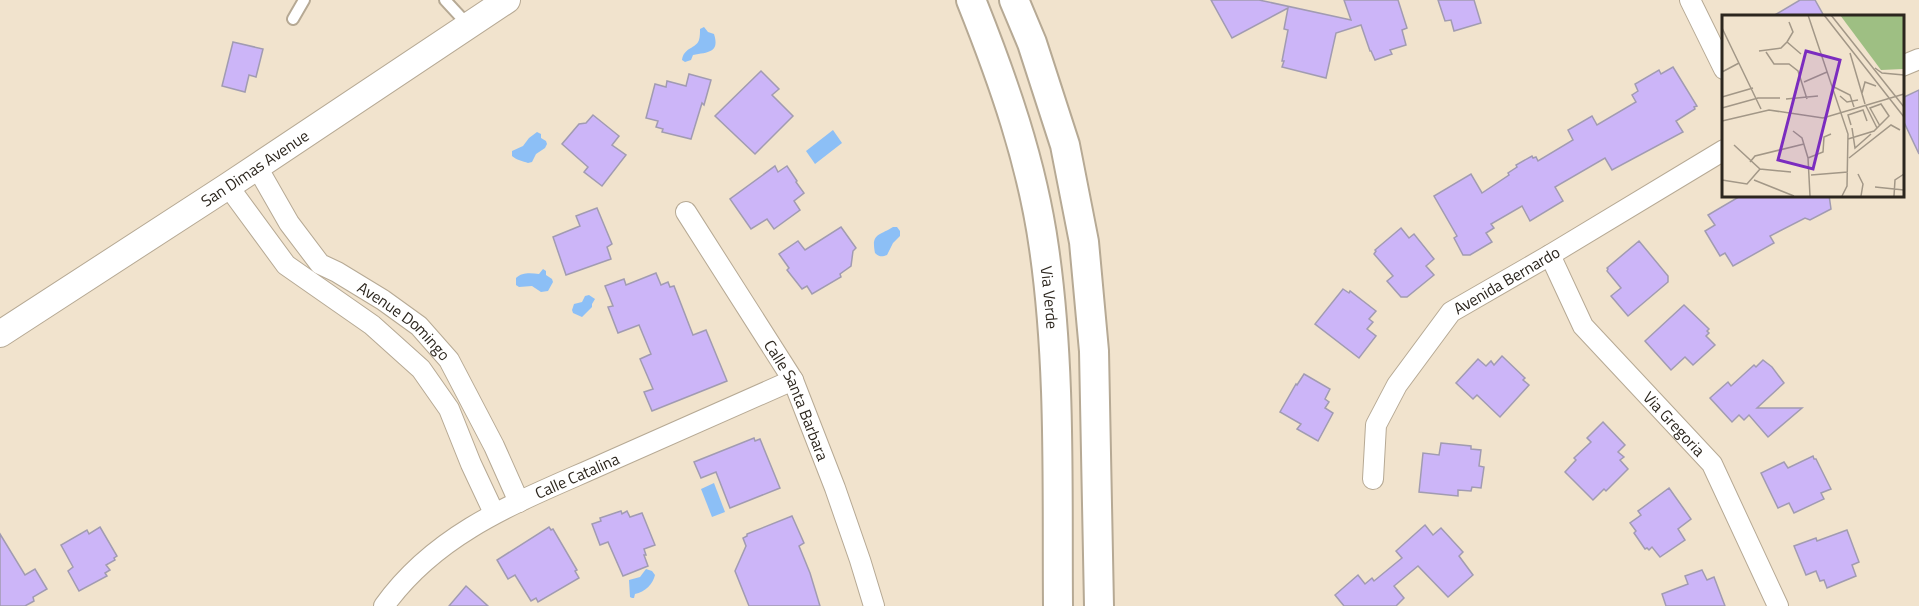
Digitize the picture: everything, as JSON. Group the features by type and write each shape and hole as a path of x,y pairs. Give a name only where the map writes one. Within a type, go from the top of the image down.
{"main road":[{"name":"Via Verde","path":"971,0 998,67 1027,161 1044,247 1053,336 1058,606"},
{"path":"1014,0 1032,43 1065,145 1084,242 1094,351 1099,606"}],"street":[{"name":"San Dimas Avenue","path":"0,334 257,167 507,0"},
{"path":"1690,0 1722,65"},
{"path":"1904,65 1919,58"},
{"name":"Avenida Bernardo","path":"1373,479 1376,425 1397,385 1451,312 1722,151"},
{"name":"Avenue Domingo","path":"257,167 289,224 320,264 374,294 419,326 449,360 494,447 519,502"},
{"name":"Avenue Domingo","path":"228,186 286,265 372,325 421,369 449,409 494,513"},
{"name":"Calle Santa Barbara","path":"686,212 793,380 835,488 873,606"},
{"name":"Via Gregoria","path":"1550,255 1583,326 1712,464 1778,606"},
{"path":"305,278 320,264"},
{"name":"Calle Catalina","path":"384,606 395,590 445,543 494,513 793,380"}],"lane":[{"path":"294,19 304,0"},
{"path":"445,0 470,26"}],"water":[{"path":"704,27 708,32 714,34 714,48 708,52 693,55 691,60 685,62 682,60 683,56 697,43 700,29"},
{"path":"833,130 842,143 815,164 806,151"},
{"path":"537,132 547,144 536,154 532,162 528,163 512,156 512,151 523,146"},
{"path":"897,227 900,236 893,243 887,255 878,255 875,253 875,238"},
{"path":"543,269 553,282 548,291 541,292 532,286 519,287 516,285 518,276 527,273 539,274"},
{"path":"589,295 595,299 592,307 582,317 573,313 574,304 582,302 585,296"},
{"path":"714,483 725,512 712,517 701,489"},
{"path":"646,569 655,575 652,581 648,587 635,594 634,598 630,597 629,580 640,577"}],"building":[{"path":"1211,0 1259,0 1351,20 1344,0 1398,0 1407,28 1402,30 1406,45 1390,50 1392,54 1375,60 1361,25 1336,33 1326,78 1282,67 1288,30 1284,29 1288,8 1232,38"},
{"path":"1438,0 1474,0 1481,23 1454,31 1451,20 1445,21"},
{"path":"1800,0 1815,0 1823,15 1775,15"},
{"path":"233,42 263,49 256,77 249,75 245,92 222,86"},
{"path":"1673,67 1697,106 1676,121 1683,132 1612,170 1605,158 1555,187 1563,201 1530,221 1522,206 1491,224 1494,228 1486,233 1492,242 1470,255 1463,255 1454,238 1457,236 1434,196 1471,174 1482,193 1509,175 1508,173 1517,167 1516,165 1532,156 1538,161 1573,140 1568,130 1592,116 1597,125 1636,102 1632,95 1638,91 1635,84 1659,70 1661,74"},
{"path":"761,71 779,89 772,95 793,116 755,154 715,116"},
{"path":"689,74 711,80 691,139 662,132 663,129 656,127 658,121 646,118 655,84 666,87 667,81 686,86"},
{"path":"1919,90 1919,154 1904,122 1904,97"},
{"path":"593,115 619,136 612,145 626,155 602,186 584,172 588,167 562,144 579,124 586,123"},
{"path":"775,166 778,172 787,166 804,193 794,201 800,210 774,229 767,219 751,229 730,199"},
{"path":"1740,196 1829,196 1831,209 1810,220 1805,218 1770,236 1774,243 1733,266 1725,253 1720,256 1705,231 1715,225 1708,215"},
{"path":"597,208 612,244 607,247 611,259 566,275 553,237 580,226 576,216"},
{"path":"841,227 856,248 853,251 851,266 840,274 841,277 812,294 807,286 802,289 787,270 789,268 779,254 798,241 805,250"},
{"path":"1401,228 1409,238 1414,234 1434,259 1426,266 1434,275 1407,297 1401,297 1387,281 1393,276 1374,254 1375,250"},
{"path":"1639,241 1668,276 1668,282 1628,316 1611,296 1621,288 1607,268"},
{"path":"656,273 661,285 668,282 670,287 674,286 693,335 706,330 727,381 652,411 644,392 653,389 640,359 651,354 639,325 618,333 608,307 613,306 605,286 624,279 626,285"},
{"path":"1343,289 1349,293 1350,291 1376,311 1369,319 1373,322 1367,329 1376,336 1359,358 1315,324"},
{"path":"1684,305 1709,329 1706,336 1715,345 1693,365 1685,357 1671,370 1645,341"},
{"path":"1502,356 1525,378 1523,380 1529,385 1500,417 1477,395 1473,399 1456,383 1478,359 1486,366 1491,361 1494,365"},
{"path":"1763,360 1772,367 1784,383 1757,408 1802,408 1768,437 1749,415 1744,420 1739,415 1732,422 1710,398 1728,382 1731,386"},
{"path":"1304,374 1330,389 1325,399 1329,402 1325,408 1333,413 1318,441 1297,429 1301,424 1280,412"},
{"path":"1603,422 1625,445 1618,452 1624,457 1620,460 1628,469 1606,491 1604,489 1593,500 1565,472 1576,460 1574,458 1591,442 1587,438"},
{"path":"754,438 755,441 760,439 780,488 730,508 716,472 701,478 694,462"},
{"path":"1441,443 1471,446 1471,449 1481,450 1479,466 1484,467 1481,488 1472,487 1471,491 1458,490 1458,496 1419,492 1423,453 1439,455"},
{"path":"1813,456 1831,489 1821,493 1824,499 1794,513 1789,503 1778,508 1761,473 1784,462 1788,468"},
{"path":"1669,488 1691,519 1678,529 1685,540 1660,557 1652,547 1649,550 1645,549 1630,523 1641,515 1638,511"},
{"path":"621,511 622,514 627,511 630,517 642,513 655,545 644,549 648,566 623,576 608,542 600,545 592,524 601,521 600,518"},
{"path":"792,516 804,543 799,546 820,606 749,606 735,571 746,546 743,538 747,534"},
{"path":"1425,525 1433,535 1441,528 1463,552 1459,556 1473,575 1448,597 1418,566 1394,586 1404,598 1396,606 1344,606 1335,595 1358,575 1365,584 1372,578 1374,581 1402,558 1396,551"},
{"path":"100,527 117,556 115,560 106,565 110,570 105,573 107,576 79,591 68,571 73,567 61,545 87,530 89,534"},
{"path":"549,527 553,529 577,570 575,571 579,578 538,602 536,598 531,601 515,575 508,579 497,560"},
{"path":"1847,530 1859,562 1852,565 1856,576 1827,588 1824,580 1820,581 1816,571 1806,575 1794,546 1816,538 1817,541"},
{"path":"0,534 25,575 35,569 47,589 33,597 34,601 25,606 0,606"},
{"path":"1702,570 1707,580 1714,577 1725,606 1666,606 1662,594 1688,584 1685,576"},
{"path":"466,586 488,606 449,606"}]}
